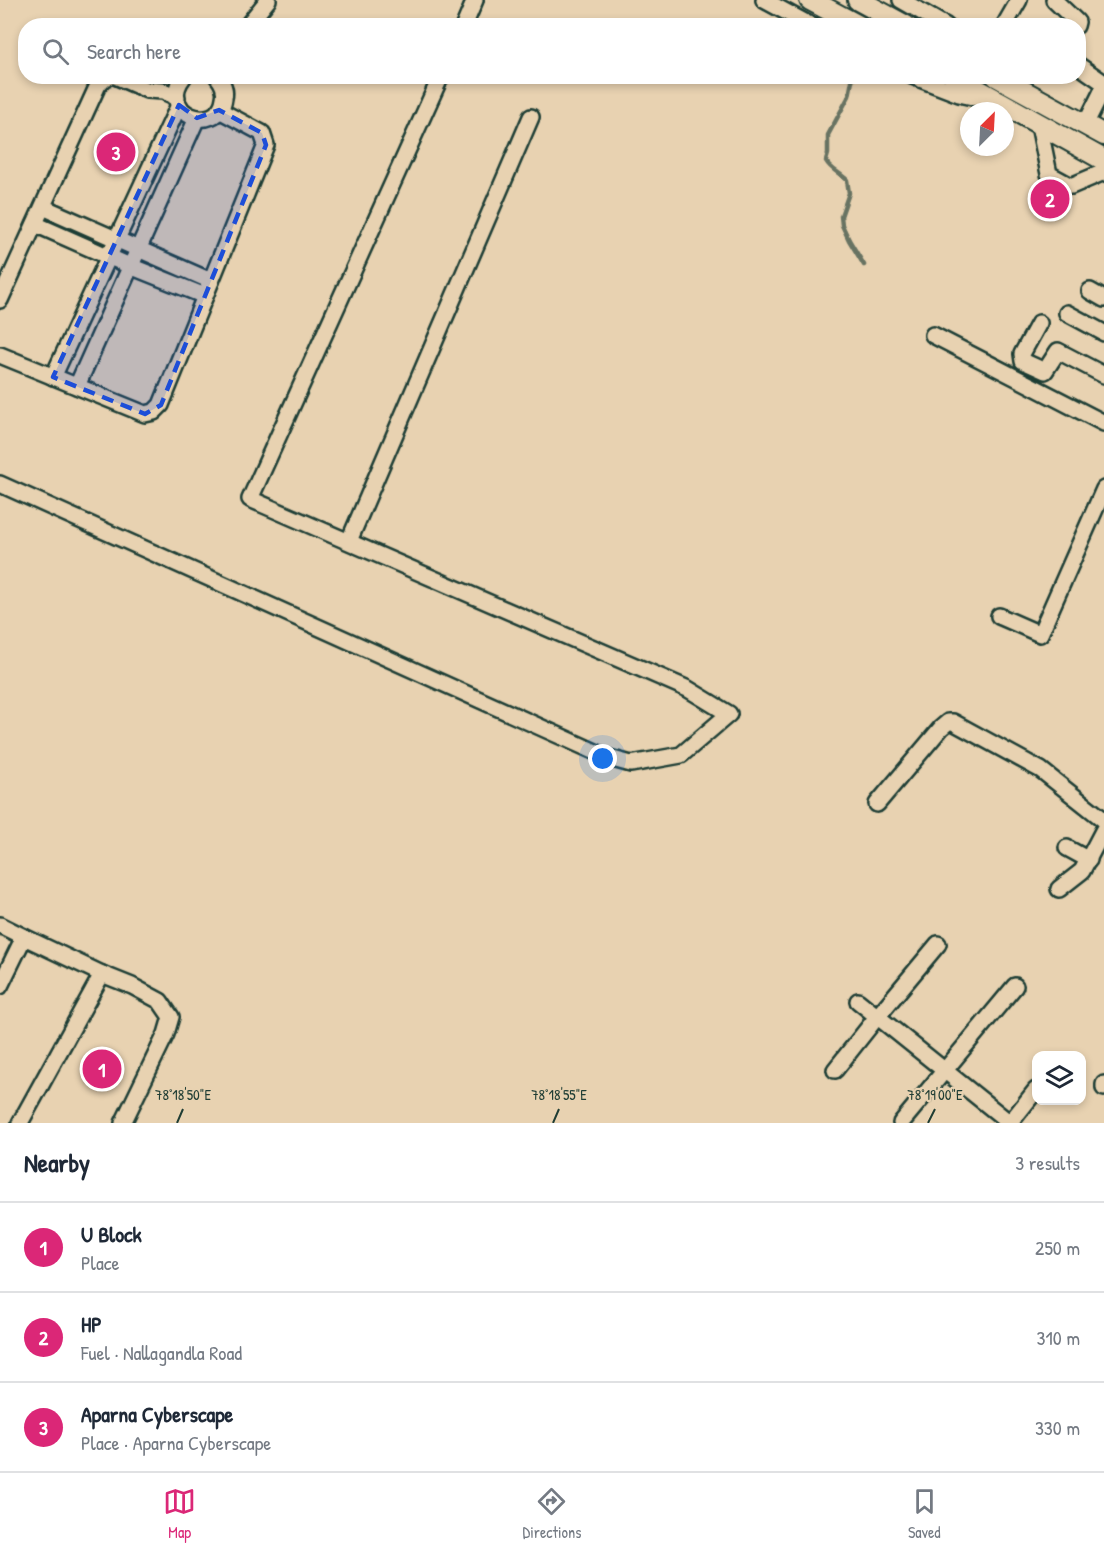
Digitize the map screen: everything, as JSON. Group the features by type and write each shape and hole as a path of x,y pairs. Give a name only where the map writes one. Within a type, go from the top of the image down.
{"main road":[{"path":"810,0 844,18"},
{"path":"858,0 891,18"},
{"path":"967,84 998,102"},
{"path":"1012,84 1104,135"},
{"path":"1014,111 1104,160"}],"street":[{"path":"253,18 268,0"},
{"path":"468,18 476,0"},
{"path":"764,0 797,18"},
{"path":"1009,18 1019,0"},
{"path":"1054,0 1073,18"},
{"path":"905,2 932,18"},
{"path":"1085,125 1104,85 1086,71"},
{"path":"0,300 99,84"},
{"path":"132,84 147,90 163,91 178,101"},
{"path":"180,84 177,90 178,101 183,111 197,118 206,118 219,110 224,103 225,95 222,84"},
{"path":"0,484 609,758 631,764 681,755 729,714 688,689 250,499 437,84"},
{"path":"933,84 959,94 993,102"},
{"path":"54,377 178,101"},
{"path":"0,355 145,414 154,412 161,405 266,145 262,133 219,110"},
{"path":"349,542 531,117"},
{"path":"77,386 197,118"},
{"path":"1039,125 1049,174 1071,186 1104,172"},
{"path":"43,207 211,281"},
{"path":"35,224 205,296"},
{"path":"1090,291 1104,299"},
{"path":"1067,313 1104,333"},
{"path":"1039,322 1022,354 1024,362 1045,371 1058,351 1104,375"},
{"path":"933,335 1104,423"},
{"path":"999,616 1040,634 1104,489"},
{"path":"878,804 948,722 957,723 1041,770 1104,820"},
{"path":"1059,889 1082,871 1104,829"},
{"path":"1066,848 1089,860"},
{"path":"0,925 160,1001 171,1017 166,1034 123,1123"},
{"path":"0,986 24,937"},
{"path":"835,1070 939,945"},
{"path":"20,1123 102,974"},
{"path":"901,1123 1015,986"},
{"path":"858,1001 1010,1123 1032,1095"}],"highlighted area":[{"path":"179,105 197,118 219,110 262,133 266,145 161,405 145,414 53,377"}],"waterway":[{"path":"851,84 849,96 828,135 826,161 847,180 849,193 841,216 842,225 864,265"}],"place":[{"name":"Aparna Cyberscape","path":"116,152"},
{"name":"HP","path":"1050,199"},
{"name":"U Block","path":"102,1069"}]}
